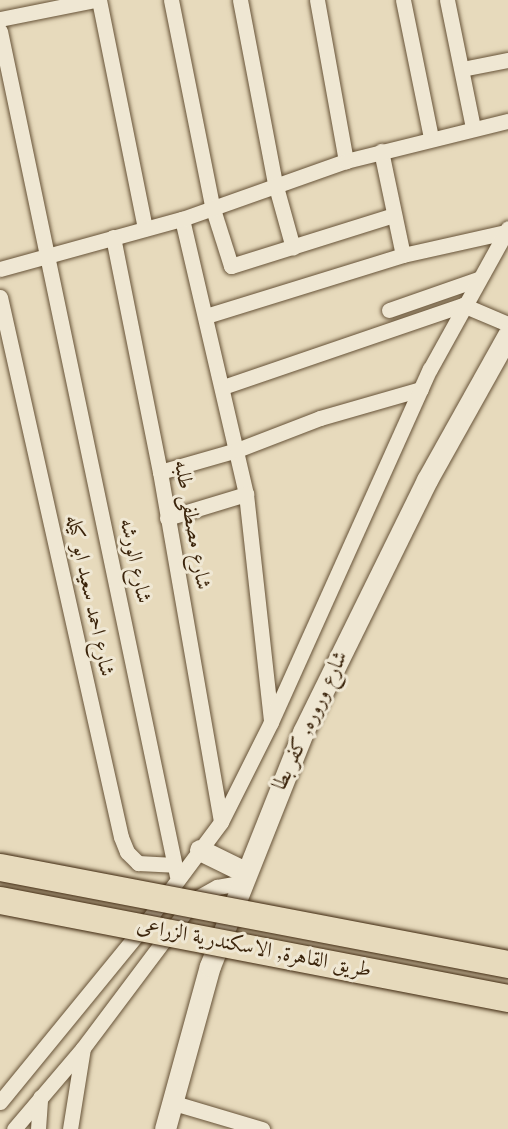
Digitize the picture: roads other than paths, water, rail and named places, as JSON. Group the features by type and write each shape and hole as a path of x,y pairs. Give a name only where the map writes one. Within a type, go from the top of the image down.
{"highway":[{"name":"طريق القاهرة, الاسكندرية الزراعى","path":"0,867 508,964"},
{"name":"طريق القاهرة, الاسكندرية الزراعى","path":"0,900 508,998"}],"street":[{"path":"0,19 94,0"},
{"path":"99,0 145,228"},
{"path":"171,0 212,206 231,266 394,215"},
{"path":"240,0 275,183 293,248"},
{"path":"317,0 346,161"},
{"path":"403,0 431,138"},
{"path":"447,0 473,128"},
{"name":"شارع الورشه","path":"0,31 167,813 176,870"},
{"path":"462,69 508,60"},
{"path":"0,269 182,219 275,183 346,161 431,138 508,121"},
{"path":"381,151 403,255"},
{"path":"182,219 223,387 246,494 271,722"},
{"path":"206,316 403,255 507,230"},
{"path":"0,1102 136,936 176,870 200,850 221,822 271,722 421,389 463,305 507,230"},
{"name":"شارع مصطفى طلبه","path":"113,237 160,472 221,822"},
{"path":"389,310 478,279"},
{"name":"شارع احمد سعيد ابو كيله","path":"0,297 121,837 127,852 138,864 176,870"},
{"path":"223,387 463,305 508,324"},
{"name":"شارع وروره, كفر بطا","path":"165,1129 210,966 242,877 303,732 427,480 508,335"},
{"path":"160,472 237,450 320,418 421,389"},
{"path":"167,518 246,494"},
{"path":"200,850 242,877"},
{"path":"14,1129 83,1048 195,899 217,886 242,877"},
{"path":"70,1129 83,1048"},
{"path":"38,1129 40,1096"},
{"path":"174,1103 262,1129"}]}
